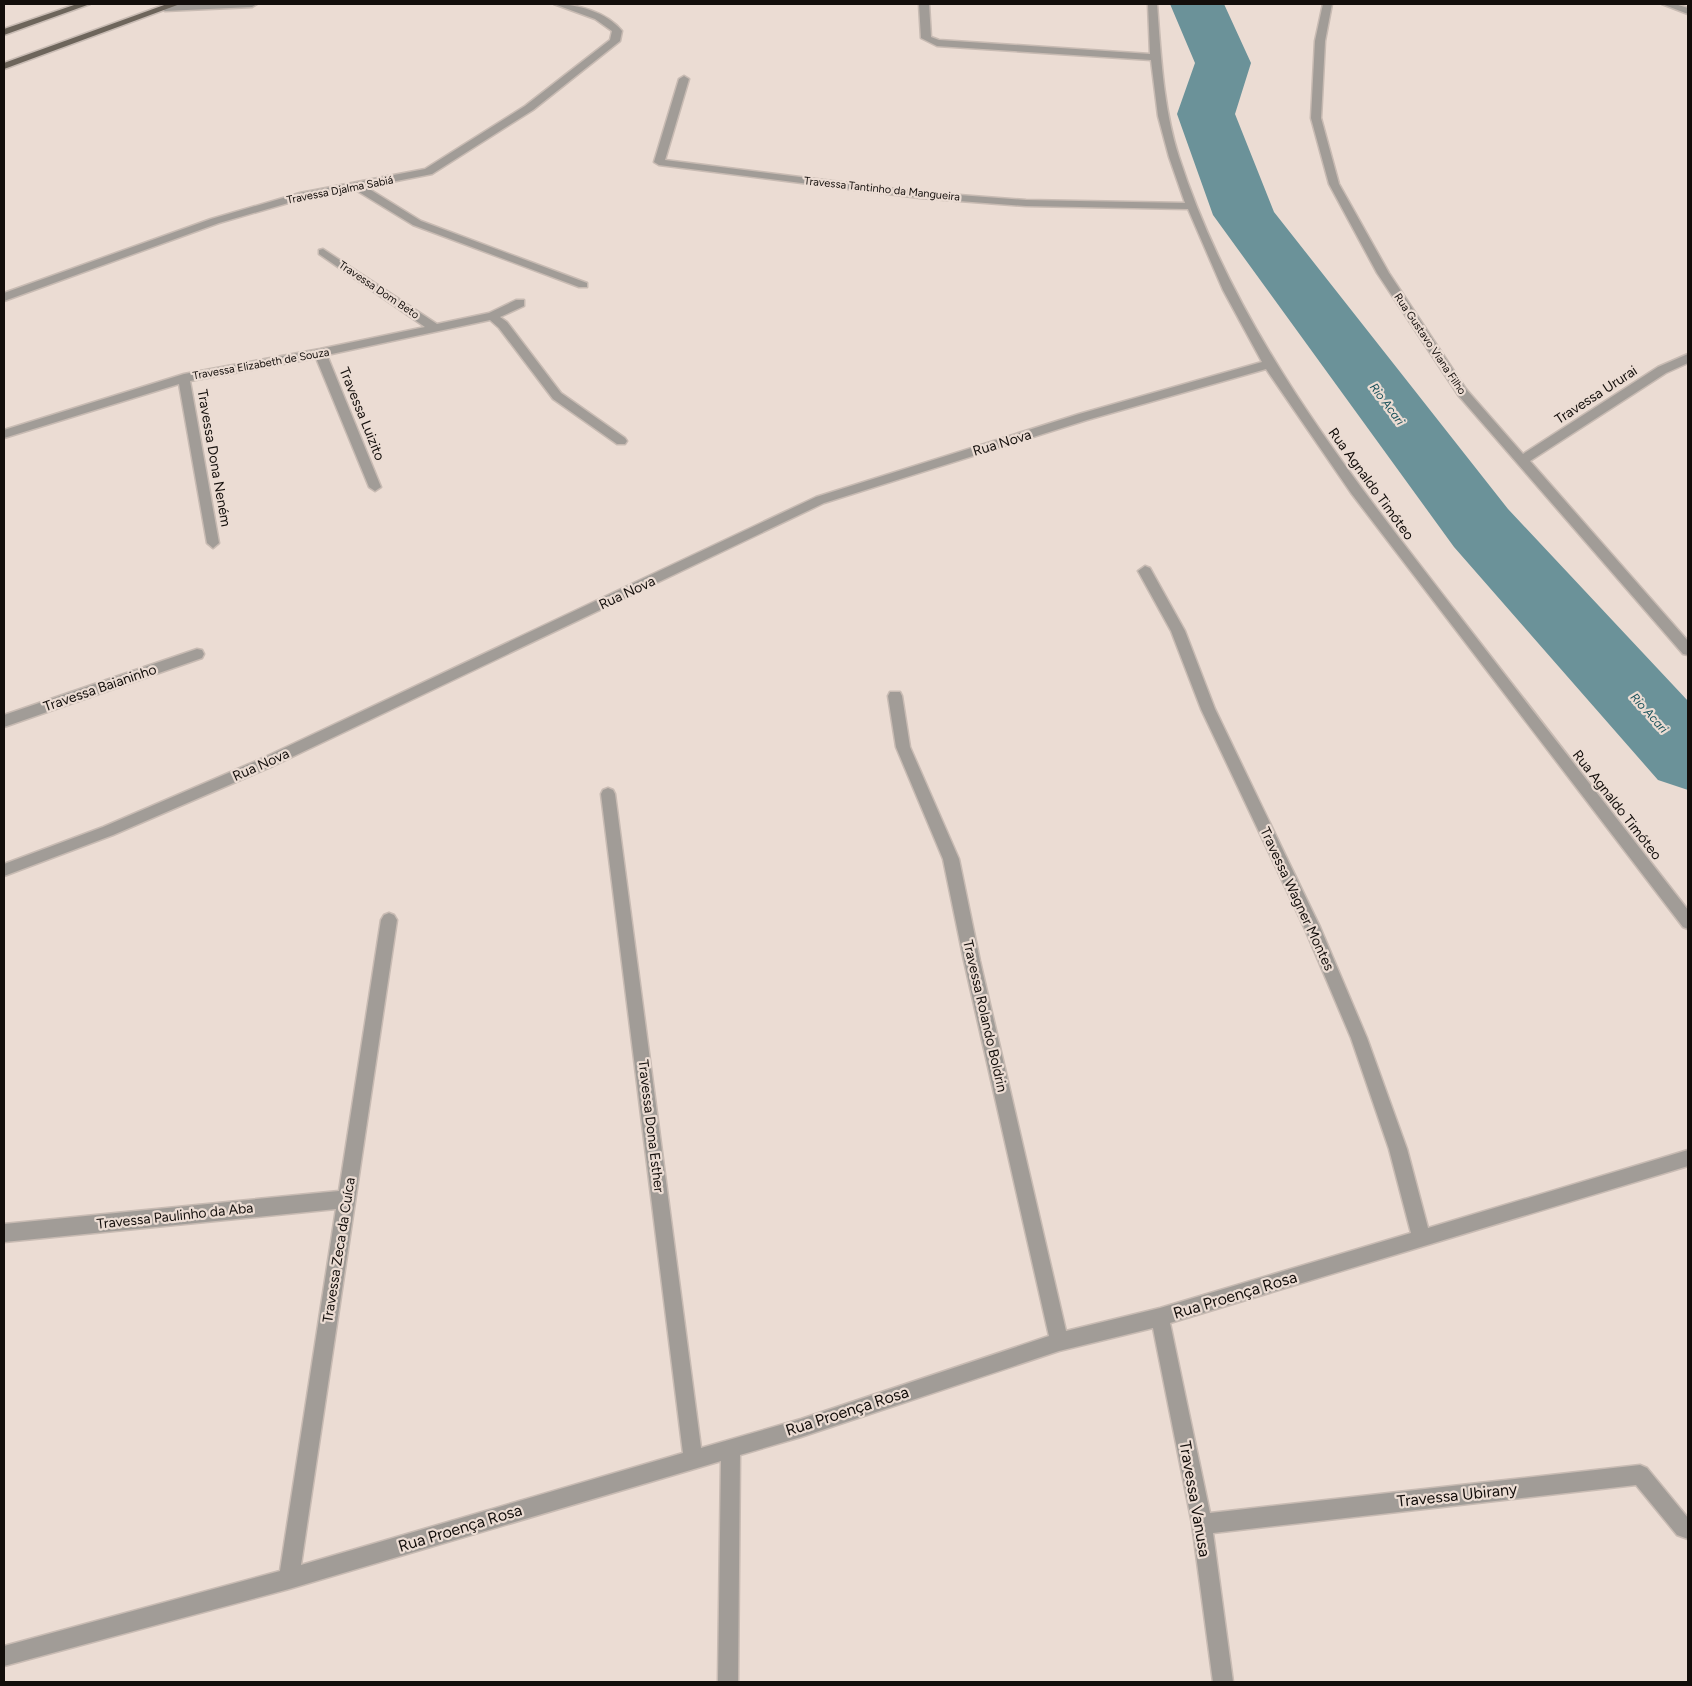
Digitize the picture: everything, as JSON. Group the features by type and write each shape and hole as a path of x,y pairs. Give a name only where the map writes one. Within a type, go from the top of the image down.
{"main road":[{"path":"4,32 85,4"},
{"path":"4,66 175,4"}],"street":[{"path":"164,8 252,4"},
{"name":"Travessa Djalma Sabiá","path":"4,297 215,221 300,196 428,172 544,97 587,64 614,41 617,36 613,26 599,18 558,4"},
{"path":"924,4 924,33 926,38 937,43 1155,57"},
{"name":"Rua Agnaldo Timóteo","path":"1153,4 1155,57 1163,116 1174,157 1192,206 1230,290 1269,364 1355,490 1688,922"},
{"name":"Rua Gustavo Viana Filho","path":"1327,4 1320,40 1316,118 1334,184 1383,273 1462,392 1688,650"},
{"path":"1667,4 1688,11"},
{"name":"Travessa Tantinho da Mangueira","path":"684,79 659,162 920,195 1026,203 1192,206"},
{"path":"357,186 417,223 582,285"},
{"name":"Travessa Dom Beto","path":"323,252 435,328"},
{"name":"Travessa Elizabeth de Souza","path":"4,434 184,378 320,353 492,316 520,303"},
{"path":"492,316 503,325 557,396 621,441"},
{"name":"Travessa Luizito","path":"320,353 375,487"},
{"name":"Travessa Ururai","path":"1522,460 1662,370 1688,358"},
{"name":"Rua Nova","path":"4,870 108,831 268,762 820,500 1083,417 1269,364"},
{"name":"Travessa Dona Neném","path":"184,378 213,543"},
{"name":"Travessa Wagner Montes","path":"1145,571 1178,630 1208,709 1312,927 1359,1038 1398,1149 1422,1239"},
{"name":"Travessa Baianinho","path":"4,721 196,654"},
{"name":"Travessa Rolando Boldrin","path":"895,696 903,746 951,859 972,961 1059,1342"},
{"name":"Travessa Dona Esther","path":"608,794 694,1458"},
{"name":"Travessa Zeca da Cuíca","path":"289,1579 389,920"},
{"name":"Rua Proença Rosa","path":"4,1656 289,1579 731,1447 801,1428 1059,1342 1160,1318 1688,1158"},
{"name":"Travessa Paulinho da Aba","path":"4,1232 347,1199"},
{"name":"Travessa Vanusa","path":"1160,1318 1202,1524 1223,1682"},
{"path":"728,1682 731,1447"},
{"name":"Travessa Ubirany","path":"1202,1524 1640,1475 1684,1528 1688,1529"}],"waterway":[{"name":"Rio Acari","path":"1197,4 1223,63 1206,114 1244,215 1481,528 1688,756"}]}
